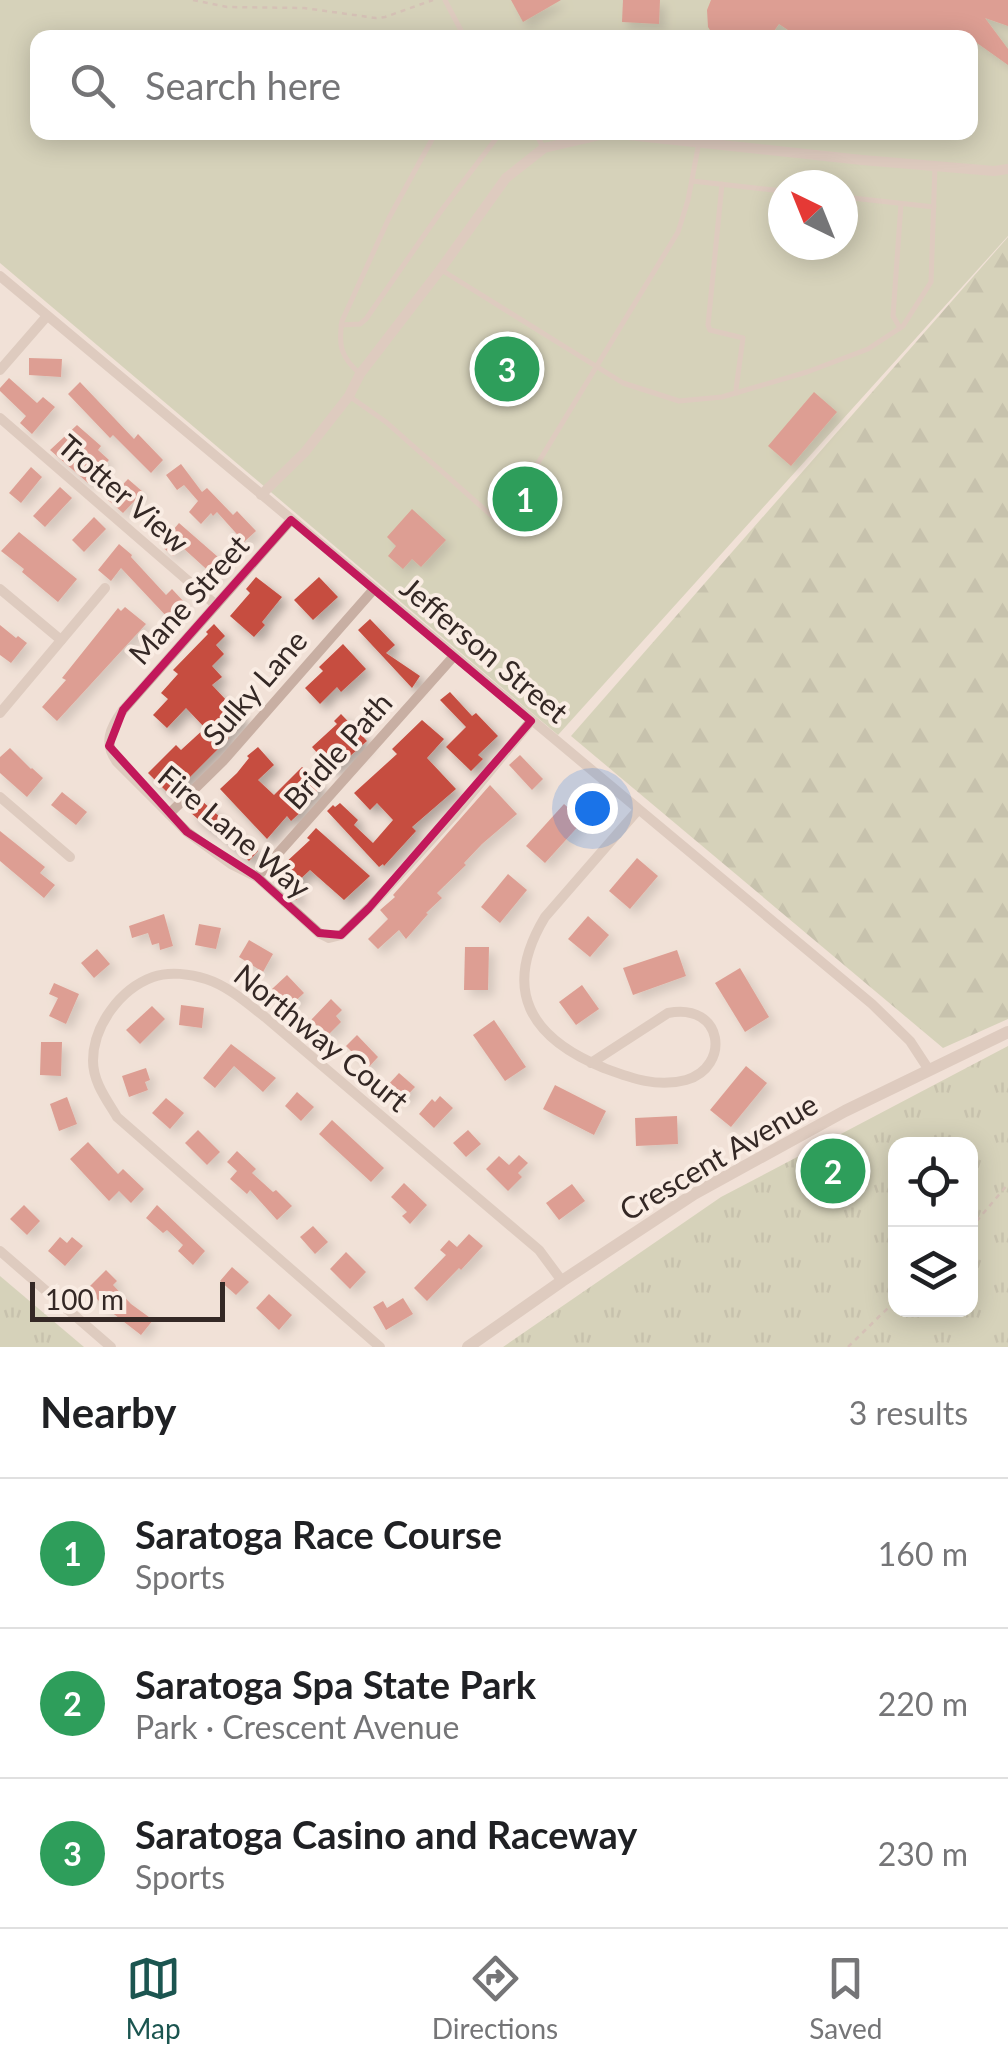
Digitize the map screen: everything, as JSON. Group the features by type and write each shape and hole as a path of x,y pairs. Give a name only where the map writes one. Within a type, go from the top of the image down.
{"street":[{"path":"261,496 305,452 350,396 360,374 506,178 544,148 578,140"},
{"path":"725,140 935,166 1008,169"},
{"name":"Jefferson Street","path":"0,276 893,1022 929,1070"},
{"path":"0,370 46,316"},
{"name":"Trotter View","path":"0,418 216,604"},
{"name":"Mane Street","path":"122,710 291,520"},
{"path":"0,714 105,588"},
{"path":"0,589 61,640"},
{"name":"Sulky Lane","path":"169,814 223,762 374,589"},
{"name":"Bridle Path","path":"256,877 454,656"},
{"name":"Fire Lane Way","path":"122,710 108,736 112,754 208,850 256,877 293,912 330,938 341,936 369,908 532,721"},
{"path":"0,797 70,857"},
{"path":"591,1062 668,1013 681,1010 695,1012 707,1021 716,1048 710,1061 689,1079 654,1084 631,1078 591,1062 563,1048 540,1027 530,1008 524,970 534,936 545,917 638,810"},
{"name":"Northway Court","path":"380,1347 117,1117 98,1086 93,1063 96,1039 106,1017 126,993 152,977 171,974 207,979 224,986 539,1250 562,1281"},
{"name":"Crescent Avenue","path":"468,1347 694,1194 845,1111 1008,1032"},
{"path":"0,1251 111,1347"}],"lane":[{"path":"444,0 461,30"},
{"path":"360,374 342,352 341,325 389,218 432,140"},
{"path":"341,325 360,324 366,319 495,140"},
{"path":"540,140 544,148"},
{"path":"350,396 386,422 501,524 678,232 700,140"},
{"path":"440,270 623,383 679,400 722,397 868,349 900,328 931,282 935,166"},
{"path":"692,180 768,189"},
{"path":"722,184 708,325 715,333 743,338 737,393"},
{"path":"858,199 934,207"},
{"path":"900,328 893,316 901,204"}],"path":[{"path":"193,0 227,7 304,8 376,18 432,0"},
{"path":"972,1227 1008,1184"},
{"path":"848,1347 888,1308"}],"highlighted area":[{"path":"291,520 531,721 369,908 341,935 319,933 257,877 187,832 109,746 123,710"}],"green space":[{"path":"0,0 1008,0 1008,236 558,735 0,263"},
{"path":"1008,237 1008,1019 943,1048 571,736"},
{"path":"1008,1046 1008,1347 503,1347 721,1197"},
{"path":"0,1276 84,1347 0,1347"}],"building":[{"path":"511,0 561,0 523,22"},
{"path":"623,0 660,0 659,24 622,22"},
{"path":"711,0 1008,0 1008,26 985,18 1008,49 1008,65 978,44 978,30 788,30 779,24 775,30 710,30 707,10"},
{"path":"29,358 62,359 61,377 29,375"},
{"path":"9,378 37,403 43,397 55,407 32,434 20,423 26,416 0,391"},
{"path":"80,382 134,439 138,434 163,460 151,473 68,394"},
{"path":"814,392 837,412 791,466 768,446"},
{"path":"77,425 101,446 98,450 109,460 88,483 50,450"},
{"path":"181,464 202,492 207,488 233,515 237,511 256,531 244,542 217,512 201,524 189,512 198,501 184,485 177,490 166,475"},
{"path":"31,467 42,477 21,503 9,493"},
{"path":"128,479 143,492 123,513 108,500"},
{"path":"60,487 72,498 45,527 33,516"},
{"path":"412,509 446,540 421,567 412,559 403,569 388,556 396,546 387,537"},
{"path":"94,517 106,529 84,552 72,540"},
{"path":"179,523 226,564 214,576 182,547 173,556 160,545"},
{"path":"19,532 77,579 58,602 1,551"},
{"path":"119,544 166,595 172,589 185,603 168,618 121,568 111,581 98,570"},
{"path":"256,577 282,597 254,637 230,616 250,593 246,589"},
{"path":"319,577 338,597 313,620 294,600"},
{"path":"125,607 146,624 57,721 42,707 118,608 121,611"},
{"path":"370,619 395,645 386,653 420,676 412,688 358,630"},
{"path":"214,624 225,636 216,645 224,654 212,666 222,677 212,685 244,719 171,796 148,773 176,745 181,750 205,728 186,708 167,728 153,715 168,699 161,693 178,674 173,670"},
{"path":"0,625 27,643 11,663 0,655"},
{"path":"343,644 366,669 341,692 337,687 320,704 305,688 323,671 319,667"},
{"path":"450,692 498,736 478,755 483,759 471,771 446,747 466,727 440,700"},
{"path":"341,714 367,741 333,771 312,747 337,724 334,721"},
{"path":"422,720 444,739 427,758 456,789 412,827 416,831 379,867 327,811 340,803 358,820 354,825 373,843 393,820 377,803 370,810 354,793 397,754 392,749"},
{"path":"258,747 274,765 258,780 274,795 302,767 322,786 303,810 291,821 287,816 267,839 220,789"},
{"path":"10,748 43,778 27,797 0,773 0,757"},
{"path":"520,755 543,779 532,790 509,765"},
{"path":"490,785 517,814 482,844 437,893 442,898 406,939 399,930 378,949 368,939 388,919 380,910"},
{"path":"62,792 87,812 76,825 51,805"},
{"path":"202,801 258,851 249,861 191,813"},
{"path":"564,804 583,821 545,863 526,846"},
{"path":"316,828 370,876 344,900 310,870 292,887 300,896 296,900 270,877 310,840 307,838"},
{"path":"0,831 45,867 40,873 55,885 44,898 0,861"},
{"path":"637,858 658,876 630,909 609,891"},
{"path":"508,874 527,890 500,923 481,907"},
{"path":"164,914 173,946 160,950 159,943 152,945 148,933 132,938 129,926"},
{"path":"588,916 609,935 590,957 568,939"},
{"path":"199,924 221,928 216,949 195,945"},
{"path":"249,940 273,954 263,972 239,957"},
{"path":"465,947 489,947 488,990 464,990"},
{"path":"97,949 110,964 94,978 81,963"},
{"path":"677,950 686,976 633,995 623,968"},
{"path":"740,968 769,1017 745,1032 715,983"},
{"path":"287,975 304,993 289,1007 272,989"},
{"path":"54,983 79,994 66,1024 49,1016 58,998 49,994"},
{"path":"582,985 599,1009 576,1025 559,1002"},
{"path":"331,999 342,1010 336,1016 341,1022 327,1036 311,1020"},
{"path":"181,1005 204,1008 202,1028 179,1025"},
{"path":"152,1006 165,1019 140,1044 126,1030"},
{"path":"494,1020 526,1067 505,1081 473,1035"},
{"path":"357,1035 378,1057 368,1068 346,1046"},
{"path":"41,1042 62,1042 61,1076 40,1075"},
{"path":"231,1044 276,1078 263,1092 234,1066 215,1088 203,1078"},
{"path":"746,1066 767,1083 731,1127 710,1110"},
{"path":"146,1068 148,1090 129,1097 122,1076"},
{"path":"399,1073 415,1087 402,1101 386,1087"},
{"path":"555,1085 606,1111 594,1135 543,1109"},
{"path":"297,1092 314,1107 301,1121 285,1106"},
{"path":"440,1096 453,1108 434,1128 419,1114"},
{"path":"67,1097 77,1124 59,1131 50,1104"},
{"path":"166,1098 184,1113 170,1129 152,1113"},
{"path":"677,1116 678,1144 636,1146 635,1118"},
{"path":"332,1120 384,1168 371,1182 319,1134"},
{"path":"198,1130 220,1152 207,1165 185,1143"},
{"path":"468,1130 481,1144 466,1157 453,1143"},
{"path":"88,1142 118,1174 123,1169 144,1189 131,1203 119,1191 109,1201 70,1159"},
{"path":"237,1151 256,1169 252,1173 292,1206 277,1220 250,1190 247,1194 230,1179 237,1171 227,1162"},
{"path":"519,1155 528,1163 518,1173 522,1177 508,1191 486,1169 499,1156 509,1165"},
{"path":"404,1183 427,1205 410,1224 402,1216 407,1212 391,1197"},
{"path":"572,1184 585,1201 559,1220 546,1203"},
{"path":"24,1205 40,1221 27,1235 10,1219"},
{"path":"157,1205 205,1251 193,1265 178,1251 183,1245 146,1218"},
{"path":"313,1226 328,1242 315,1254 300,1237"},
{"path":"469,1234 483,1246 427,1301 414,1288 446,1255 440,1250 449,1240 457,1247"},
{"path":"60,1237 67,1243 72,1237 83,1246 65,1266 48,1251"},
{"path":"346,1252 366,1272 350,1289 330,1269"},
{"path":"232,1267 249,1282 236,1295 220,1281"},
{"path":"106,1270 117,1281 113,1285 153,1320 141,1335 87,1289"},
{"path":"269,1294 292,1315 279,1330 256,1308"},
{"path":"403,1298 413,1314 386,1330 373,1307 383,1301 387,1308"}],"place":[{"name":"Saratoga Casino and Raceway","path":"507,369"},
{"name":"Saratoga Race Course","path":"525,499"},
{"name":"Saratoga Spa State Park","path":"833,1171"}]}
